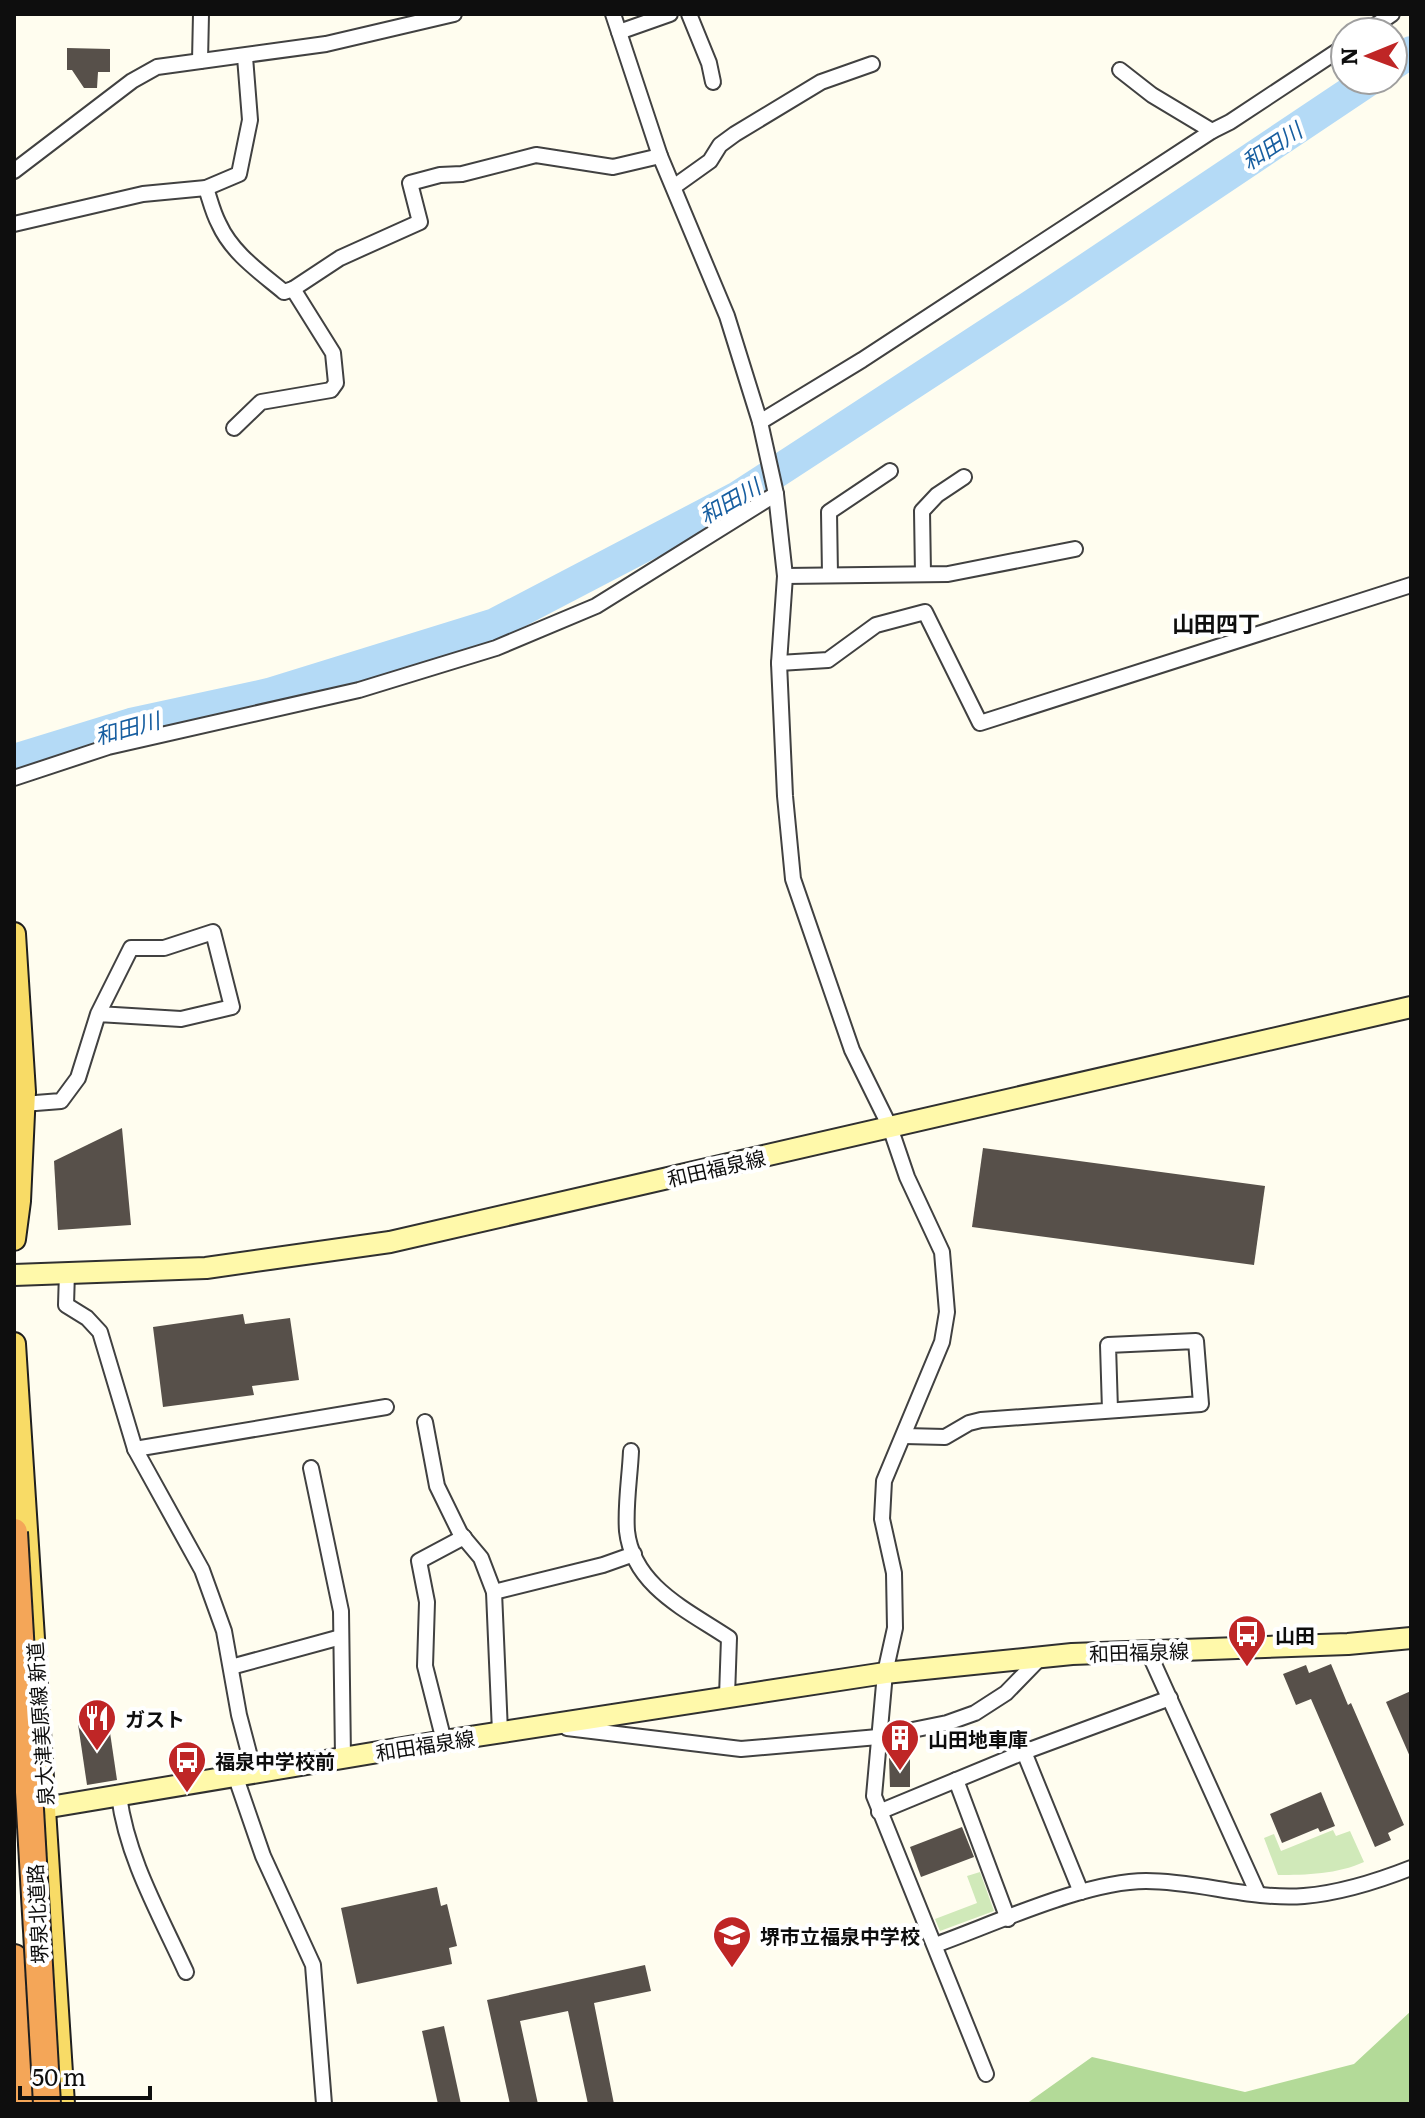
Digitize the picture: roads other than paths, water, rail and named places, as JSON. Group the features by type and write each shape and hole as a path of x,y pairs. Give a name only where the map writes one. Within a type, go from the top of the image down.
{"highway":[{"name":"堺泉北道路","path":"14,1532 47,2104"},
{"name":"堺泉北道路","path":"14,1958 23,2104"}],"main road":[{"path":"14,934 23,1104 19,1201 14,1239"},
{"name":"和田福泉線","path":"14,1275 206,1268 390,1242 1411,1007"},
{"name":"泉大津美原線 新道","path":"14,1344 63,2104"},
{"name":"和田福泉線","path":"14,1813 343,1757 885,1673 1041,1657 1348,1644 1411,1638"}],"street":[{"path":"200,61 201,14"},
{"path":"14,171 132,81 157,67 326,44 454,14"},
{"path":"613,14 660,156 727,316 760,422 774,489 785,576 779,663 785,796 793,879 852,1050 890,1127 907,1177 942,1252 947,1312 942,1342 884,1481 882,1519 894,1573 895,1628 885,1673 874,1796 986,2074"},
{"path":"619,32 670,14"},
{"path":"689,14 709,63 713,82"},
{"path":"14,224 143,194 206,188 239,174 250,120 245,57"},
{"path":"760,422 862,360 1329,57"},
{"path":"675,186 710,161 720,145 735,134 821,82 872,64"},
{"path":"1120,70 1152,95 1212,131"},
{"path":"206,188 219,225 248,263 284,292 340,258 420,222 410,183 440,175 462,174 536,155 613,167 660,156"},
{"path":"234,428 261,402 331,390 336,383 333,353 293,289"},
{"path":"830,575 829,512 890,471"},
{"path":"923,574 922,511 937,495 964,477"},
{"path":"14,778 108,747 359,690 496,648 596,606 774,489"},
{"path":"785,576 948,574 1075,549"},
{"path":"779,663 828,660 876,625 925,612 980,723 1411,585"},
{"path":"23,1104 61,1101 78,1078 98,1014 131,948 164,948 213,932 232,1007 181,1019 98,1014"},
{"path":"67,1272 66,1305 87,1318 100,1332 135,1449 202,1570 224,1631 239,1715 244,1773 263,1856 313,1965 324,2104"},
{"path":"905,1436 945,1437 969,1423 981,1420 1201,1404 1196,1341 1108,1345 1110,1410"},
{"path":"135,1449 386,1407"},
{"path":"425,1422 437,1486 464,1537 481,1558 494,1592 500,1732"},
{"path":"631,1451 627,1531 636,1563 654,1588 729,1638 727,1696"},
{"path":"311,1468 341,1611 343,1757"},
{"path":"444,1741 425,1666 427,1602 419,1561 464,1537"},
{"path":"494,1592 603,1565 634,1554"},
{"path":"231,1667 341,1637"},
{"path":"1148,1651 1258,1894"},
{"path":"546,1725 741,1749 878,1737 947,1723 975,1713 1006,1693 1041,1657"},
{"path":"879,1812 1024,1752 1170,1698"},
{"path":"1024,1752 1081,1892"},
{"path":"956,1780 1008,1919"},
{"path":"119,1796 122,1821 134,1856 186,1972"},
{"path":"935,1945 1081,1892 1144,1881 1305,1896 1380,1880 1411,1868"}],"waterway":[{"name":"和田川","path":"14,760 131,724 269,694 495,624 738,497 1345,96"}],"place":[{"name":"山田","path":"1247,1668"},
{"name":"ガスト","path":"97,1752"},
{"name":"山田地車庫","path":"900,1772"},
{"name":"福泉中学校前","path":"187,1794"},
{"name":"堺市立福泉中学校","path":"732,1969"}],"district":[{"name":"山田四丁","path":"1216,622"}]}
